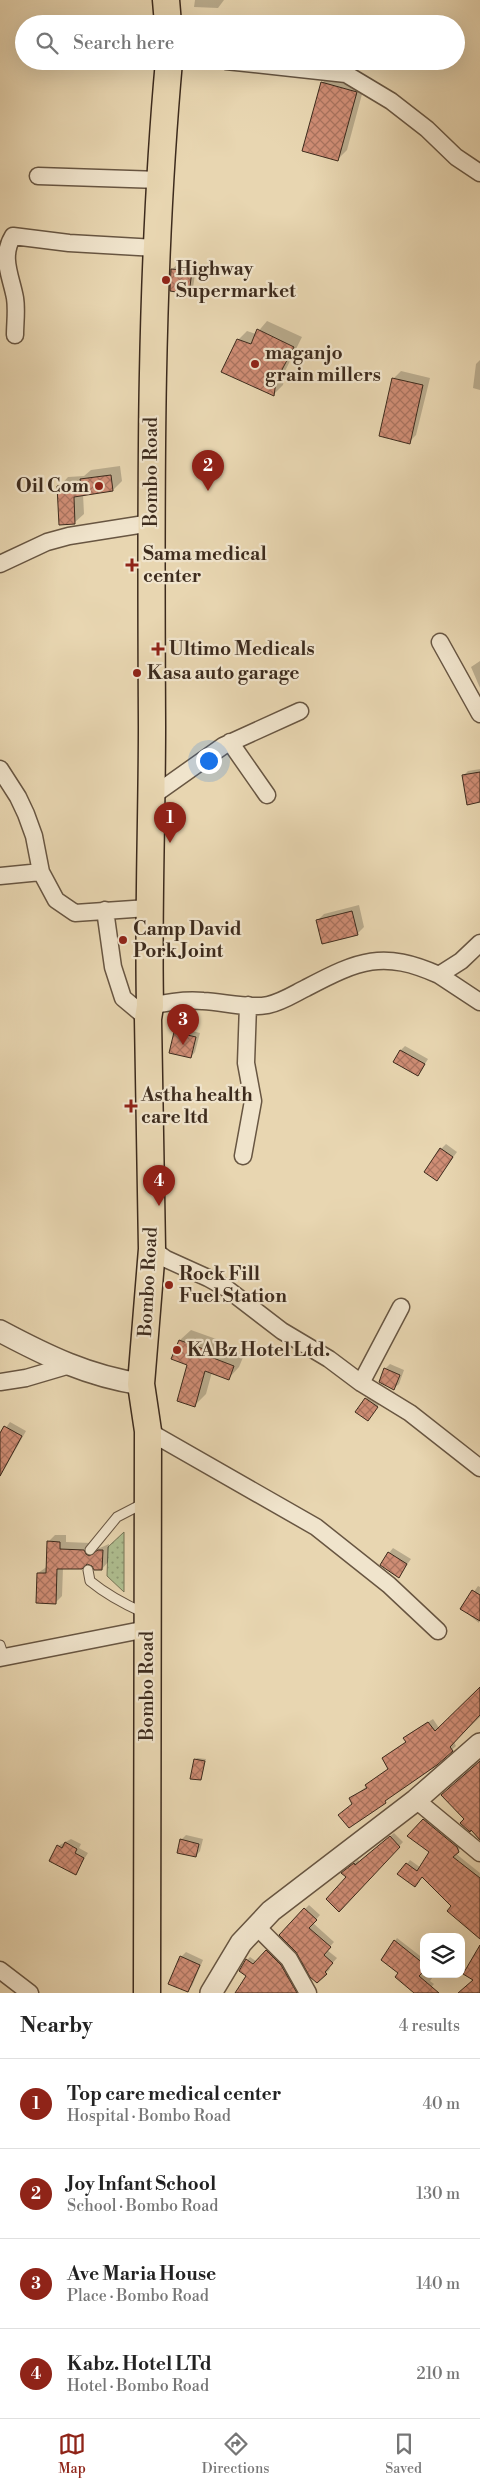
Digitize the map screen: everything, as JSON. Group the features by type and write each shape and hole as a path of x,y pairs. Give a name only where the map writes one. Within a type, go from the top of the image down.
{"main road":[{"path":"166,0 167,15"},
{"name":"Bombo Road","path":"147,1993 148,1431 141,1384 152,1250 148,908 152,331 160,180 169,70"}],"street":[{"path":"309,70 346,74 392,101 427,129 456,157 480,173"},
{"path":"38,176 160,180"},
{"path":"15,335 15,297 2,266 6,241 12,236 69,243 156,248"},
{"path":"0,564 54,540 151,524"},
{"path":"440,642 480,714"},
{"path":"150,797 171,780 230,742 300,711"},
{"path":"230,742 268,795"},
{"path":"0,769 18,797 26,814 34,836 41,872 56,900 67,909 86,913 148,908"},
{"path":"0,876 41,872"},
{"path":"105,910 113,967 123,998 149,1012 171,1002 201,1000 266,1006 282,1001 337,972 372,959 394,959 414,964 439,975 480,1002"},
{"path":"439,975 461,961 480,943"},
{"path":"243,1156 254,1102 246,1063 248,1005"},
{"path":"152,1250 166,1259 226,1288 282,1331 329,1359 361,1383 410,1413 480,1468"},
{"path":"361,1383 401,1307"},
{"path":"0,1331 70,1365 108,1379 141,1384"},
{"path":"0,1382 26,1378 70,1365"},
{"path":"148,1431 316,1527 389,1585 438,1631"},
{"path":"1,1653 147,1621"},
{"path":"211,1993 241,1943 256,1926 299,1889 416,1800 480,1744"},
{"path":"416,1800 480,1853"},
{"path":"256,1926 289,1959 308,1993"},
{"path":"0,1970 30,1993"}],"lane":[{"path":"90,1550 117,1517 148,1500"},
{"path":"88,1570 90,1581 147,1621"}],"green space":[{"path":"124,1532 124,1592 107,1576 108,1547"}],"building":[{"path":"321,82 357,92 338,161 302,151"},
{"path":"171,269 192,271 189,294 170,291"},
{"name":"maganjo grain millers","path":"257,329 294,347 276,381 274,396 221,372 237,339 251,344"},
{"path":"392,378 423,385 410,444 379,436"},
{"path":"111,475 113,491 74,497 75,524 59,525 57,486 81,485 80,479"},
{"path":"480,772 480,802 467,805 462,775"},
{"path":"352,911 358,935 322,944 316,920"},
{"path":"174,1032 196,1037 191,1058 169,1053"},
{"path":"400,1050 425,1064 418,1076 393,1062"},
{"path":"440,1148 453,1157 437,1181 424,1172"},
{"path":"179,1340 209,1351 208,1356 234,1366 229,1380 205,1371 195,1407 177,1401 187,1365 171,1359"},
{"path":"384,1368 400,1375 394,1390 379,1382"},
{"path":"365,1398 378,1407 368,1421 355,1412"},
{"path":"4,1426 22,1436 0,1476 0,1433"},
{"path":"47,1541 60,1542 60,1549 84,1550 89,1556 98,1550 103,1550 102,1570 94,1570 92,1566 87,1564 82,1569 57,1569 56,1604 36,1603 37,1573 46,1573"},
{"path":"388,1552 407,1564 399,1578 380,1565"},
{"path":"472,1590 480,1595 480,1621 460,1609"},
{"path":"480,1687 480,1715 450,1747 453,1751 437,1765 385,1801 386,1803 349,1828 338,1815 352,1804 349,1798 367,1788 365,1785 388,1769 382,1758 406,1742 403,1738 428,1722 435,1731"},
{"path":"194,1759 205,1761 201,1780 190,1779"},
{"path":"480,1761 480,1840 471,1830 470,1832 460,1823 464,1819 441,1795"},
{"path":"423,1819 457,1847 459,1852 453,1857 480,1878 480,1939 447,1911 451,1906 422,1877 415,1887 397,1874 406,1863 417,1871 429,1852 407,1836"},
{"path":"390,1836 400,1847 339,1912 326,1899 346,1877 341,1873 354,1863 355,1865"},
{"path":"180,1839 199,1844 196,1857 177,1853"},
{"path":"65,1842 77,1849 75,1853 84,1858 76,1875 49,1861 57,1845 62,1848"},
{"path":"304,1908 317,1920 309,1928 331,1947 324,1955 333,1963 325,1972 327,1974 317,1983 310,1977 296,1952 279,1935"},
{"path":"394,1940 420,1961 420,1978 439,1993 414,1993 395,1977 398,1973 381,1960"},
{"path":"480,1945 480,1993 458,1993 473,1980 465,1975 465,1971"},
{"path":"266,1950 281,1965 297,1993 235,1993 246,1976 239,1971 246,1959 253,1964"},
{"path":"180,1956 200,1965 188,1992 168,1984"}],"place":[{"name":"Highway Supermarket","path":"166,280"},
{"name":"maganjo grain millers","path":"255,364"},
{"name":"Oil Com","path":"99,486"},
{"name":"Joy Infant School","path":"208,491"},
{"name":"Sama medical center","path":"132,565"},
{"name":"Ultimo Medicals","path":"158,649"},
{"name":"Kasa auto garage","path":"137,673"},
{"name":"Top care medical center","path":"170,843"},
{"name":"Camp David Pork Joint","path":"123,940"},
{"name":"Ave Maria House","path":"183,1045"},
{"name":"Astha health care ltd","path":"131,1106"},
{"name":"Kabz. Hotel LTd","path":"159,1206"},
{"name":"Rock Fill Fuel Station","path":"169,1285"},
{"name":"KABz Hotel Ltd.","path":"177,1350"}]}
